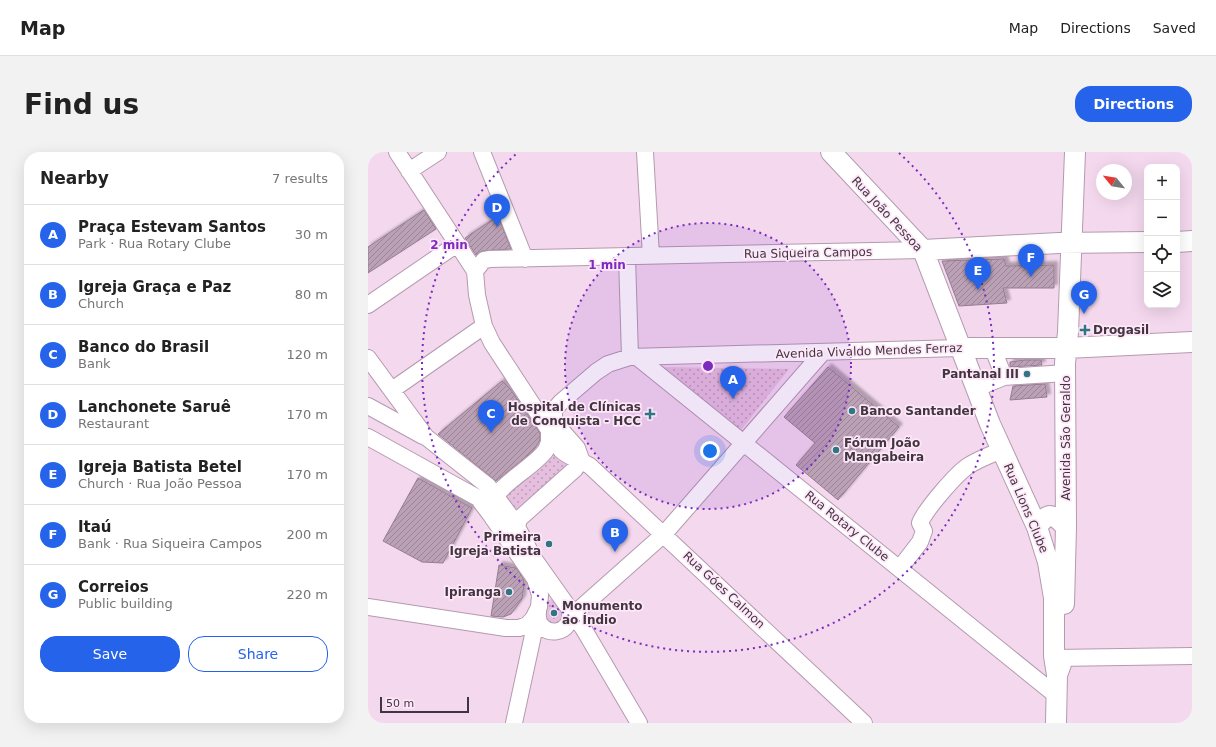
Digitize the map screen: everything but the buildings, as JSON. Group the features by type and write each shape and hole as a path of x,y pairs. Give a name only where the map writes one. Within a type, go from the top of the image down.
{"main road":[{"name":"Rua João Pessoa","path":"831,152 923,250 960,348"},
{"name":"Avenida São Geraldo","path":"1056,723 1066,527 1066,348 1075,152"},
{"path":"1180,242 1192,241"},
{"name":"Rua Siqueira Campos","path":"923,250 1072,243 1144,242"},
{"name":"Avenida Vivaldo Mendes Ferraz","path":"960,348 1066,348 1192,342"},
{"name":"Rua Lions Clube","path":"960,348 1002,450 1036,527 1048,562 1054,598 1058,663"},
{"path":"1036,527 1046,516 1052,515 1059,519 1066,527"}],"street":[{"path":"397,152 475,271 477,295 484,326 492,343 532,403 549,436 561,450 570,456 581,459"},
{"path":"409,171 438,152"},
{"path":"482,152 524,259"},
{"path":"645,152 651,256"},
{"path":"368,305 456,244"},
{"name":"Rua Siqueira Campos","path":"475,271 484,260 923,250"},
{"path":"627,257 633,357"},
{"path":"390,387 484,326"},
{"name":"Avenida Vivaldo Mendes Ferraz","path":"560,403 596,372 608,364 633,357 960,348"},
{"path":"990,348 995,354 1004,377"},
{"path":"569,608 664,534 823,352"},
{"name":"Rua Rotary Clube","path":"633,357 744,442 1057,696"},
{"path":"368,358 426,437"},
{"path":"368,373 390,387"},
{"path":"977,388 1004,377 1066,373"},
{"path":"532,403 543,410 549,409 560,403"},
{"path":"560,403 553,415 554,422 577,448 581,459"},
{"path":"368,406 426,437 488,486 496,495 518,525 534,559 569,608 640,723"},
{"path":"490,514 490,506 496,495 544,454 549,436"},
{"path":"368,437 478,498 535,579 540,595 514,723"},
{"path":"900,568 920,542 924,531 920,523 934,502 966,467 977,460 1002,450"},
{"path":"518,525 575,469 581,459"},
{"name":"Rua Góes Calmon","path":"581,459 664,534 864,723"},
{"path":"368,607 506,628 519,628 526,625 545,601 554,598 569,608 571,613 570,621 562,630 555,632 547,630 541,625 537,612"},
{"path":"1058,663 1192,656"}],"shaded area":[{"path":"660,367 789,369 741,430"},
{"path":"550,447 579,460 520,516 500,495"},
{"path":"554,598 571,613 547,630 542,603"}],"place":[{"name":"Lanchonete Saruê","path":"497,227"},
{"name":"Itaú","path":"1031,277"},
{"name":"Igreja Batista Betel","path":"978,290"},
{"name":"Correios","path":"1084,314"},
{"name":"Drogasil","path":"1085,330"},
{"name":"Pantanal III","path":"1027,374"},
{"name":"Praça Estevam Santos","path":"733,399"},
{"name":"Banco Santander","path":"852,411"},
{"name":"Hospital de Clínicas de Conquista - HCC","path":"650,414"},
{"name":"Banco do Brasil","path":"491,433"},
{"name":"Fórum João Mangabeira","path":"836,450"},
{"name":"Primeira Igreja Batista","path":"549,544"},
{"name":"Igreja Graça e Paz","path":"615,552"},
{"name":"Ipiranga","path":"509,592"},
{"name":"Monumento ao Índio","path":"554,613"}]}
